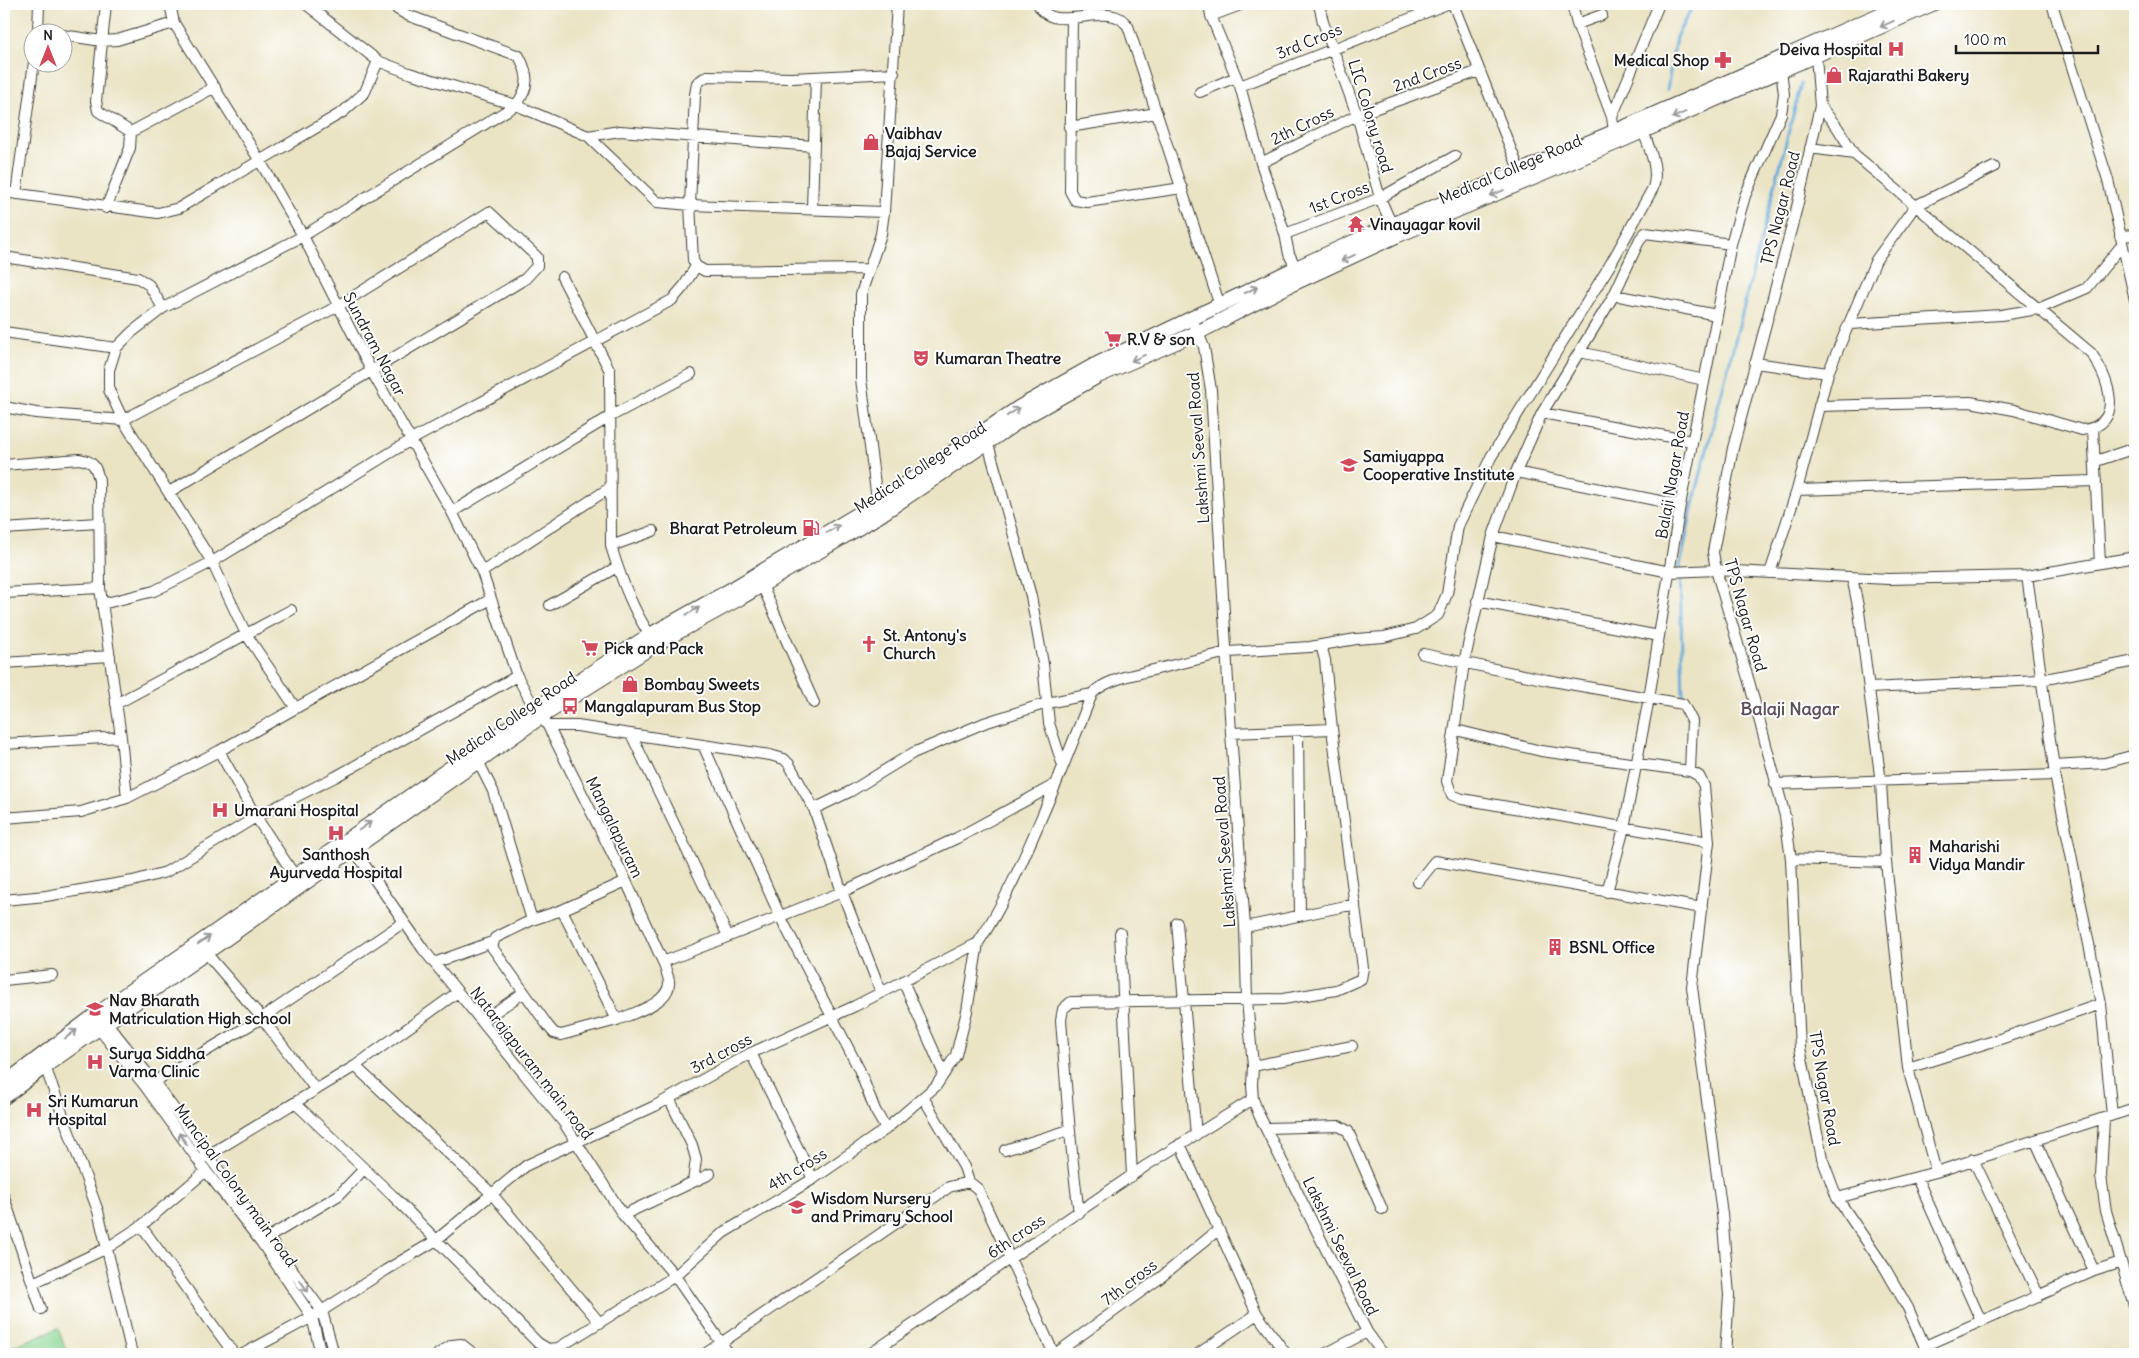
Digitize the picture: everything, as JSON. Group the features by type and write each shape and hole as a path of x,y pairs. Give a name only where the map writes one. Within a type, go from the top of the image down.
{"main road":[{"name":"Medical College Road","path":"4,1084 43,1061 206,953 350,844 475,756 542,717 656,644 762,584 878,509 1020,407 1095,371 1192,319 1296,268 1642,131 1784,65 1904,4"},
{"name":"Medical College Road","path":"1808,53 1932,4"},
{"name":"Medical College Road","path":"1522,177 1614,132 1784,65"},
{"name":"Medical College Road","path":"542,717 650,635 878,509 988,444 1095,371 1198,332 1394,230"},
{"name":"Medical College Road","path":"99,1024 295,876 350,844"},
{"name":"Medical College Road","path":"4,1097 43,1061"}],"street":[{"path":"39,4 40,22"},
{"path":"106,4 96,101 98,111 131,132"},
{"name":"Sundram Nagar","path":"170,4 174,24 215,87 303,236 372,372 452,512 482,572 517,676 542,717"},
{"path":"306,4 378,61 409,73 516,105 588,136 641,189 657,202 690,206 884,212"},
{"path":"295,707 246,634 212,562 123,420 109,390 109,370 116,348 163,308 303,236 516,105 528,82 526,70 519,56 407,14 397,9 394,4"},
{"path":"878,509 861,379 861,294 881,234 884,212 897,4"},
{"path":"1038,4 1041,11 1054,18 1108,16 1119,18 1128,26 1220,306"},
{"path":"1209,4 1238,82 1260,163 1285,234 1289,254 1296,268"},
{"path":"1212,16 1243,4"},
{"name":"LIC Colony road","path":"1319,4 1323,22 1334,47 1357,115 1380,198 1394,230"},
{"name":"3rd Cross","path":"1200,92 1238,82 1447,4"},
{"path":"1453,4 1522,177"},
{"path":"1572,4 1577,24 1612,117 1614,132"},
{"path":"1612,117 1659,4"},
{"path":"2052,4 2108,180 2135,300"},
{"path":"1577,24 1602,14"},
{"path":"1072,18 1069,127 1070,191 1075,200 1087,202 1182,188"},
{"path":"72,37 102,42 117,40 174,24"},
{"name":"TPS Nagar Road","path":"1808,53 1820,106 1733,448 1713,552 1716,570 1750,685 1785,816 1790,859 1800,1048 1822,1158 1837,1198 1885,1268 1908,1308 1927,1352"},
{"path":"4,192 106,208 158,213 179,208 343,112 365,92 378,61"},
{"name":"Balaji Nagar Road","path":"1608,892 1624,828 1659,636 1673,572 1680,505 1731,244 1745,196 1781,114 1784,94 1784,65"},
{"name":"2nd Cross","path":"1357,115 1479,71"},
{"path":"16,194 33,72"},
{"path":"868,269 705,271 696,266 693,260 690,206 692,136 697,83 707,76 816,77 894,73"},
{"path":"812,209 816,77"},
{"path":"131,132 215,87"},
{"path":"1819,406 1970,402 2014,410 2082,430 2093,429 2104,421 2109,410 2109,389 2104,371 2092,353 1854,154 1837,126 1820,106"},
{"path":"1069,127 1157,113"},
{"name":"2th Cross","path":"1260,163 1357,115"},
{"path":"588,136 620,131 813,146"},
{"path":"978,943 991,924 1020,867 1092,694 1097,688 1124,676 1228,652 1320,645 1356,639 1384,638 1416,629 1438,615 1448,594 1458,526 1491,457 1610,266 1653,188 1656,177 1652,155 1642,131"},
{"path":"106,208 130,148 131,132"},
{"path":"1810,148 1854,154"},
{"name":"1st Cross","path":"1285,234 1380,198 1455,156"},
{"path":"1770,573 1797,490 1828,373 1876,260 1914,206 1994,167"},
{"path":"4,407 36,413 123,420 338,306 489,212 537,257 537,266 525,278 372,372 169,492"},
{"path":"1709,842 1477,802 1452,795 1447,781 1456,730 1464,664 1493,536 1516,472 1542,413 1614,295 1640,238 1646,233 1731,244"},
{"path":"1850,324 2001,315 2038,309 2087,288 2121,241 2135,234"},
{"path":"4,257 138,278 149,285 163,308"},
{"path":"102,604 154,591 212,562 411,440 672,300 684,286 696,266"},
{"path":"562,276 610,371 611,546 617,567 650,635"},
{"path":"1614,295 1717,315"},
{"name":"Lakshmi Seeval Road","path":"1192,319 1204,347 1211,390 1228,652 1231,733 1245,928 1247,1000 1253,1066 1253,1099 1367,1332 1383,1354"},
{"path":"4,332 116,348"},
{"path":"1580,352 1704,380"},
{"path":"1755,363 1828,373"},
{"path":"452,512 611,416 691,374"},
{"path":"1542,413 1692,441"},
{"path":"2093,429 2100,563"},
{"path":"988,444 1031,596 1050,723 1063,766"},
{"path":"2096,461 2135,448"},
{"path":"4,465 80,459 89,460 97,467 99,480 100,588 121,737 127,798"},
{"path":"1516,472 1680,505"},
{"path":"1797,490 2096,481"},
{"path":"482,572 611,486"},
{"path":"4,529 98,523"},
{"path":"611,546 653,531"},
{"path":"1493,536 1673,572 1716,570 1888,578 2027,576 2135,558"},
{"path":"550,606 617,567"},
{"path":"2027,576 2040,680 2055,771 2101,1004 2108,1117 2101,1176 2106,1211 2135,1309"},
{"path":"1852,577 1859,611 1880,782 1886,862 1908,1068 1936,1172"},
{"path":"762,584 814,702"},
{"path":"4,593 100,588"},
{"path":"4,818 81,812 127,798 219,751 491,598"},
{"path":"1477,601 1659,636"},
{"path":"116,704 291,610"},
{"path":"1079,1213 1069,1130 1069,1103 1060,1020 1064,1009 1071,1002 1283,999 1336,990 1360,979 1363,968 1332,729 1325,660 1320,645"},
{"path":"1423,654 1464,664 1683,704 1692,721 1690,771"},
{"path":"4,663 110,656"},
{"path":"1869,688 2040,680 2135,661"},
{"path":"4,900 46,896 134,881 166,872 256,817 335,777 517,676"},
{"path":"814,809 851,791 914,753 984,723 1048,703 1092,694"},
{"path":"542,717 578,726 770,755 784,759 789,764 814,809 842,892 881,992"},
{"name":"Mangalapuram","path":"492,942 497,955 554,1033 570,1034 617,1020 658,1000 666,992 669,982 663,962 626,881 542,717"},
{"path":"1231,733 1332,729"},
{"path":"1456,730 1541,751 1690,771 1699,776 1704,786 1709,842 1692,987 1722,1214 1729,1295 1725,1354"},
{"path":"1298,731 1300,916"},
{"path":"631,734 728,936"},
{"path":"4,744 121,737"},
{"path":"703,745 780,916 859,1069 875,1110 886,1128"},
{"path":"219,751 256,817 295,876"},
{"path":"1775,784 1880,782 2055,771 2105,763 2135,755"},
{"path":"475,756 493,791 532,920"},
{"path":"663,962 842,892 957,838 1056,784"},
{"name":"Natarajapuram main road","path":"350,844 434,963 482,1021 576,1142 623,1214 675,1276 729,1354"},
{"path":"1790,859 1886,862"},
{"path":"1418,882 1435,860 1702,908"},
{"path":"434,963 492,942 495,938 532,920 562,910 626,881"},
{"path":"1245,928 1355,904"},
{"path":"562,910 617,1020"},
{"path":"150,1084 262,1018 404,922"},
{"path":"1177,923 1196,1134"},
{"path":"1120,934 1132,1176"},
{"name":"3rd cross","path":"243,1354 312,1317 435,1241 526,1165 601,1132 752,1053 855,1006 978,943"},
{"name":"4th cross","path":"435,1241 538,1343 548,1349 568,1344 675,1276 723,1233 814,1179 886,1128 936,1086 956,1055 967,1010 978,943"},
{"path":"206,953 262,1018 316,1090"},
{"path":"4,980 52,975"},
{"path":"903,981 944,1074"},
{"path":"334,1354 322,1311 203,1158 355,1066 458,992"},
{"path":"482,1021 523,993"},
{"path":"1908,1068 2101,1004"},
{"name":"Muncipal Colony main road","path":"99,1024 150,1084 203,1158 206,1171 265,1239 312,1317 321,1354"},
{"path":"1253,1066 1352,1046"},
{"path":"752,1053 814,1179"},
{"path":"43,1061 98,1211 132,1354"},
{"path":"355,1066 491,1193 600,1323"},
{"path":"669,1098 692,1145 696,1159 693,1182"},
{"path":"923,1098 964,1167 969,1182 978,1188 1054,1354"},
{"name":"6th cross","path":"870,1354 1180,1144 1253,1099"},
{"path":"295,1103 364,1168 435,1241"},
{"path":"1837,1198 1918,1178 1973,1159 2036,1142 2135,1108"},
{"path":"1267,1128 1339,1126 1348,1131 1355,1141 1382,1209"},
{"path":"1005,1150 1069,1130"},
{"path":"2036,1142 2094,1271"},
{"path":"1180,1144 1257,1314 1286,1354"},
{"path":"1973,1159 2039,1296"},
{"path":"265,1239 339,1196 364,1168"},
{"path":"33,1283 108,1248 141,1226 206,1171"},
{"path":"623,1214 710,1174"},
{"path":"1918,1178 1982,1321"},
{"path":"705,1354 949,1187 969,1182"},
{"path":"4,1197 41,1309"},
{"path":"141,1226 234,1354"},
{"name":"7th cross","path":"1054,1354 1160,1278 1218,1230"},
{"path":"1927,1352 1982,1321 2094,1271 2121,1262"},
{"path":"1198,1354 1257,1314"},
{"path":"1325,1354 1367,1332"},
{"path":"438,1354 452,1346 461,1344 474,1354"}],"green space":[{"path":"58,1328 67,1354 8,1354 7,1349"}],"waterway":[{"path":"1667,90 1676,37 1694,4"},
{"path":"1683,701 1680,566 1693,504 1801,84"}],"place":[{"name":"Deiva Hospital","path":"1896,49"},
{"name":"Medical Shop","path":"1723,60"},
{"name":"Rajarathi Bakery","path":"1834,75"},
{"name":"Vaibhav Bajaj Service","path":"871,142"},
{"name":"Vinayagar kovil","path":"1356,224"},
{"name":"R.V & son","path":"1113,339"},
{"name":"Kumaran Theatre","path":"921,358"},
{"name":"Samiyappa Cooperative Institute","path":"1349,465"},
{"name":"Bharat Petroleum","path":"811,528"},
{"name":"St. Antony's Church","path":"869,644"},
{"name":"Pick and Pack","path":"590,648"},
{"name":"Bombay Sweets","path":"630,684"},
{"name":"Mangalapuram Bus Stop","path":"570,706"},
{"name":"Umarani Hospital","path":"220,810"},
{"name":"Santhosh Ayurveda Hospital","path":"336,833"},
{"name":"Maharishi Vidya Mandir","path":"1915,855"},
{"name":"BSNL Office","path":"1555,947"},
{"name":"Nav Bharath Matriculation High school","path":"95,1009"},
{"name":"Surya Siddha Varma Clinic","path":"95,1062"},
{"name":"Sri Kumarun Hospital","path":"34,1110"},
{"name":"Wisdom Nursery and Primary School","path":"797,1207"}],"district":[{"name":"Balaji Nagar","path":"1790,708"}]}
